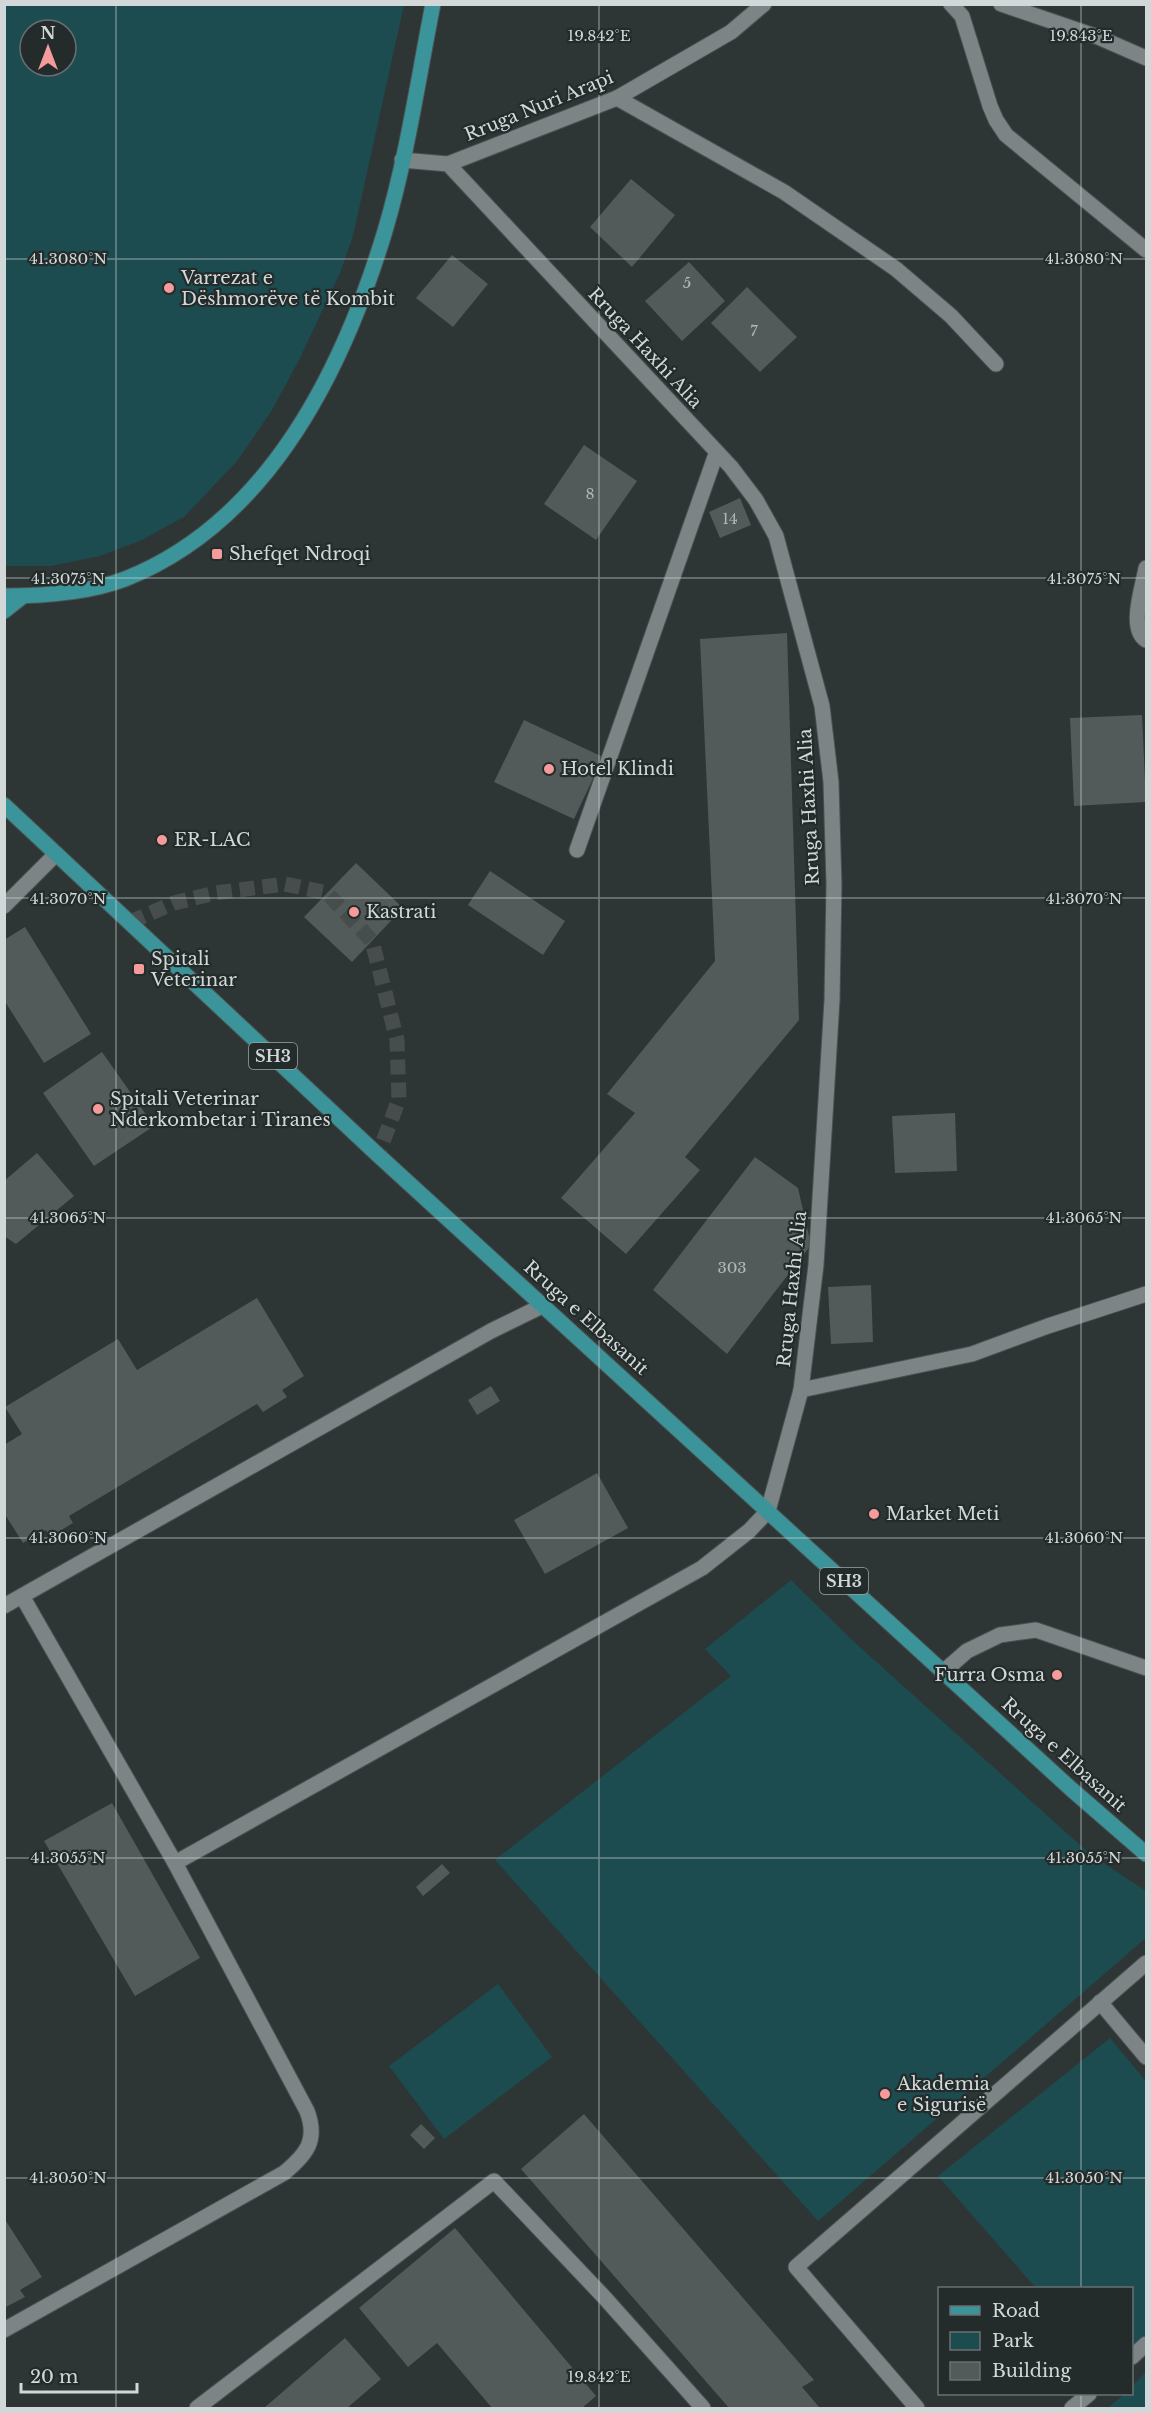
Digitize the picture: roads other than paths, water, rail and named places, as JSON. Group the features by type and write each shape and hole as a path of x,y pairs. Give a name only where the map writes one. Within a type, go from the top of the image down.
{"main road":[{"path":"4,596 86,589 124,579 161,562 204,534 235,508 286,449 312,404 360,304 385,230 402,160 433,4"},
{"path":"4,611 23,596"},
{"name":"Rruga e Elbasanit","path":"4,805 943,1672 1146,1854"}],"street":[{"name":"Rruga Nuri Arapi","path":"448,164 617,98 731,32 764,4"},
{"path":"951,4 962,16 990,106 1006,135 1146,250"},
{"path":"1001,4 1098,37 1146,58"},
{"path":"617,98 784,192 896,270 951,316 996,363"},
{"path":"402,160 448,164"},
{"name":"Rruga Haxhi Alia","path":"448,164 717,454 731,466 756,500 776,536 822,706 831,782 834,885 832,1000 816,1265 801,1390 768,1511"},
{"path":"577,850 717,454"},
{"path":"1146,568 1136,623 1142,637 1146,640"},
{"path":"4,906 56,854"},
{"path":"801,1390 972,1354 1146,1294"},
{"path":"4,1606 481,1337 544,1305"},
{"path":"175,1863 702,1568 749,1531 768,1511"},
{"path":"4,2330 284,2173 301,2158 310,2141 313,2128 308,2111 175,1863 22,1596"},
{"path":"943,1672 967,1651 1000,1635 1036,1630 1146,1668"},
{"path":"917,2409 796,2267 1146,1963"},
{"path":"1100,2002 1146,2057"},
{"path":"197,2409 494,2181 604,2297 704,2409"},
{"path":"1133,2355 1146,2344"},
{"path":"1072,2409 1088,2395"}],"tunnel":[{"path":"130,922 174,903 215,893 285,884 327,893 372,941 397,1040 399,1099 378,1155"}],"place":[{"name":"Varrezat e Dëshmorëve të Kombit","path":"169,288"},
{"name":"Shefqet Ndroqi","path":"217,554"},
{"name":"Hotel Klindi","path":"549,769"},
{"name":"ER-LAC","path":"162,840"},
{"name":"Kastrati","path":"354,912"},
{"name":"Spitali Veterinar","path":"139,969"},
{"name":"Spitali Veterinar Nderkombetar i Tiranes","path":"98,1109"},
{"name":"Market Meti","path":"874,1514"},
{"name":"Furra Osma","path":"1057,1675"},
{"name":"Akademia e Sigurisë","path":"885,2094"}]}
